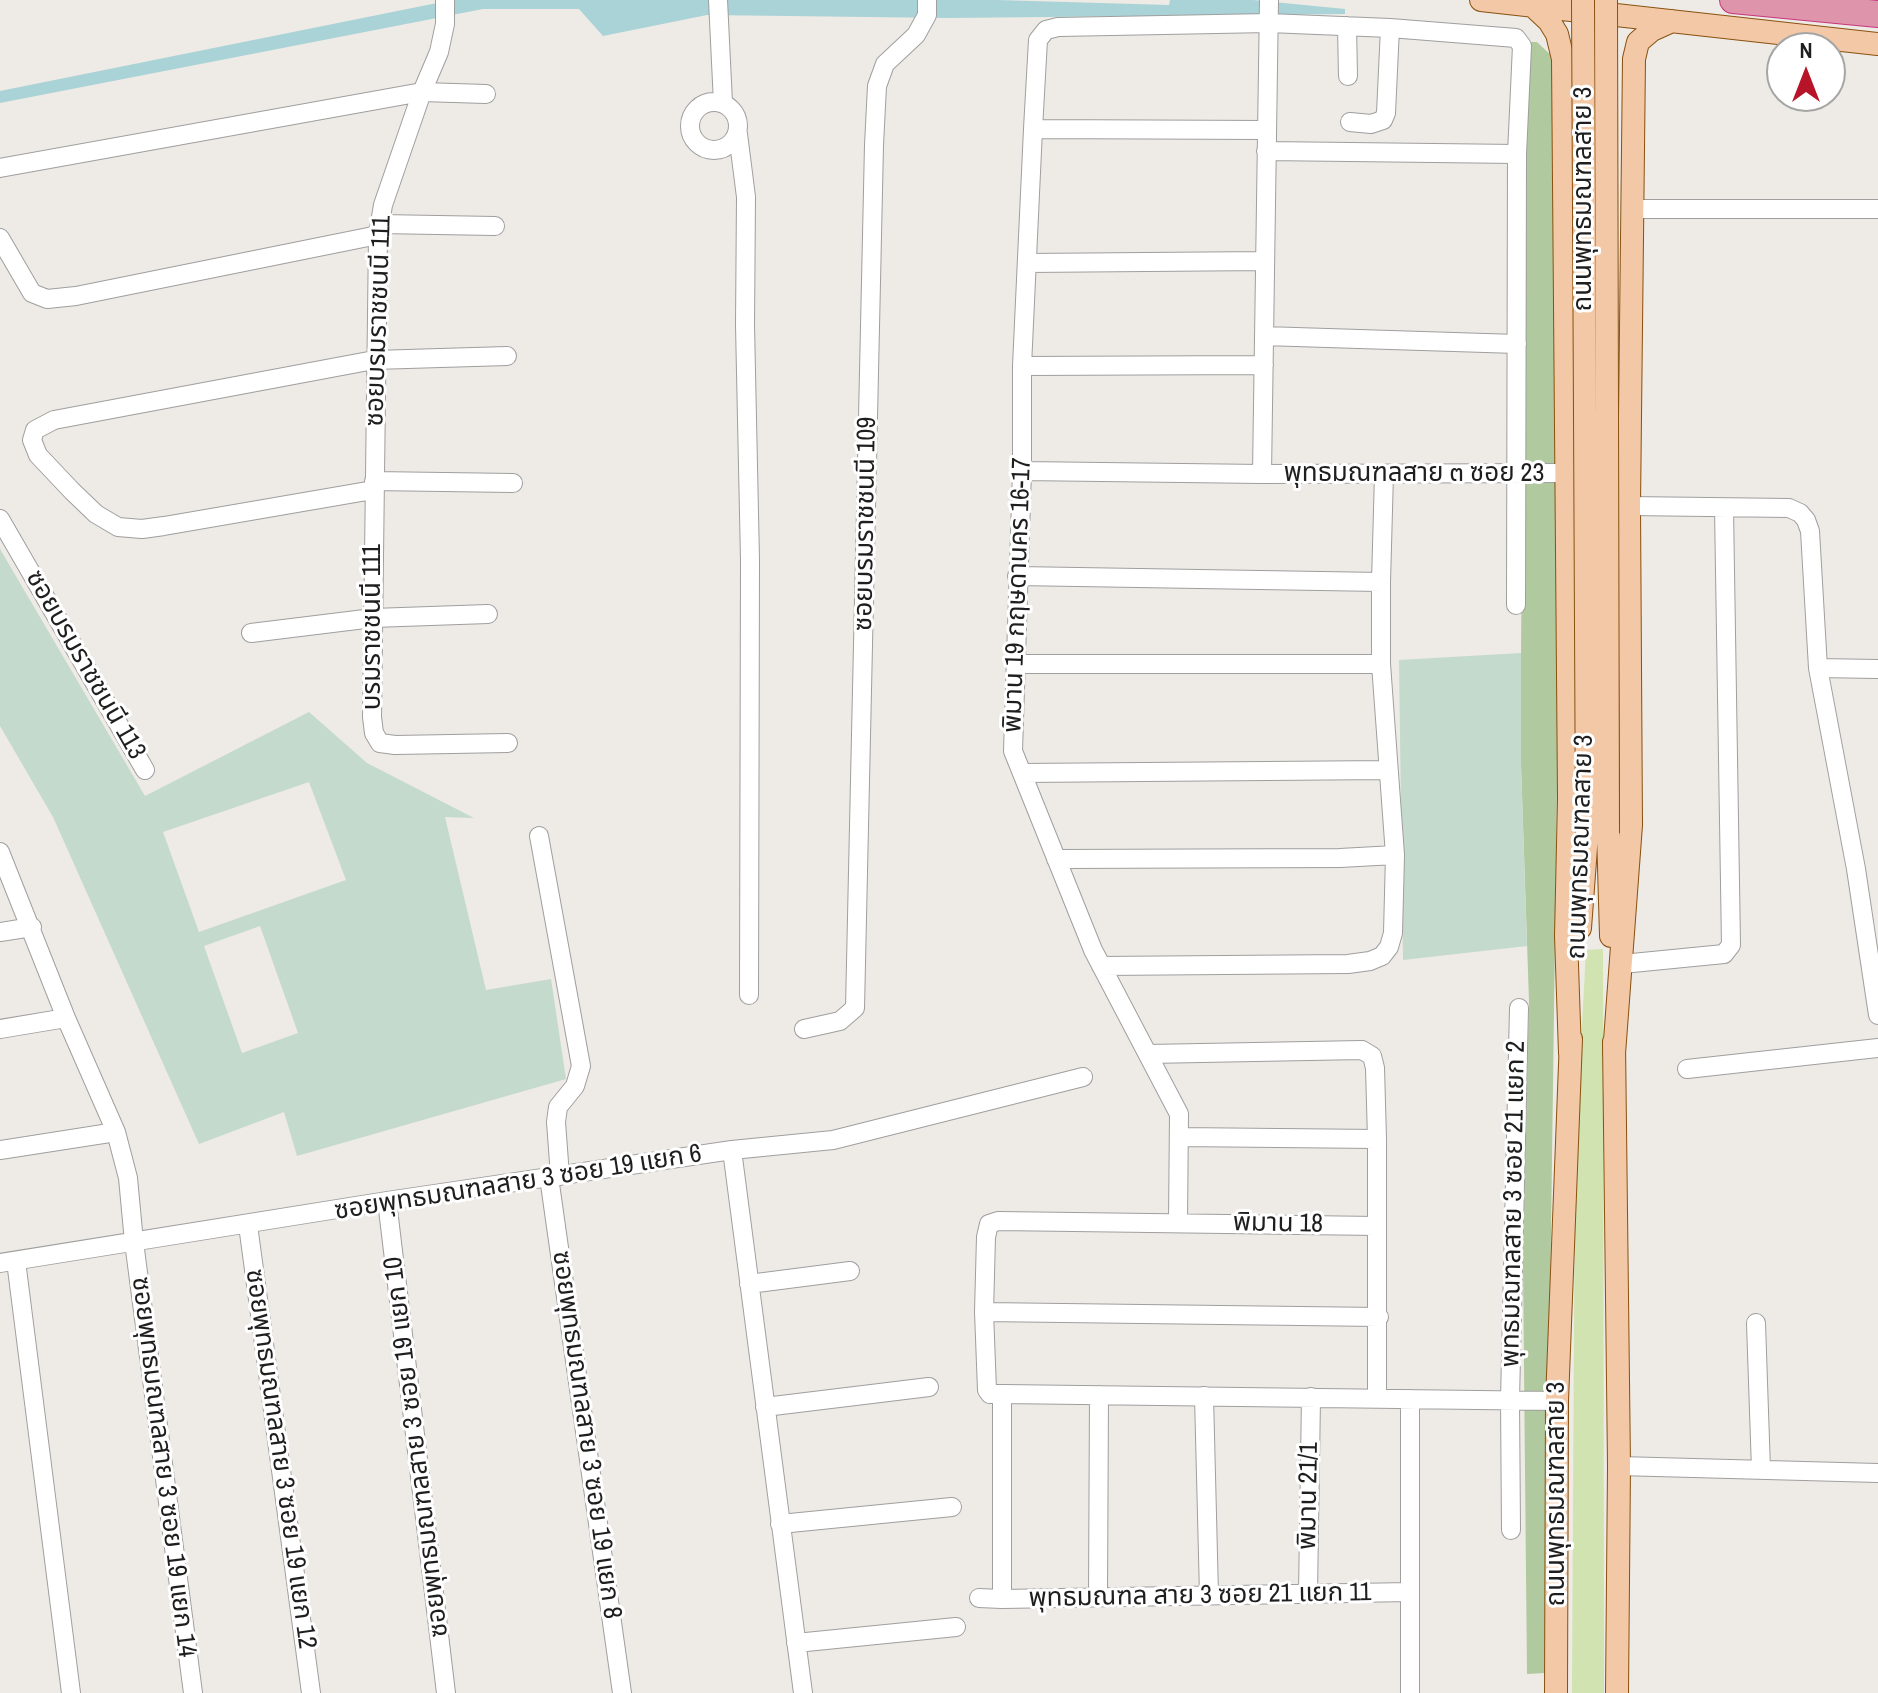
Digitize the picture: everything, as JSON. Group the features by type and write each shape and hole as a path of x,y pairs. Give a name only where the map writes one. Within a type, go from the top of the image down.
{"highway":[{"path":"1733,0 1878,14"}],"main road":[{"path":"1481,0 1878,44"},
{"name":"ถนนพุทธมณฑลสาย 3","path":"1583,0 1598,834 1614,1054 1619,1466 1617,1693"},
{"name":"ถนนพุทธมณฑลสาย 3","path":"1556,1693 1557,1401 1570,1053 1598,834 1606,0"},
{"path":"1533,6 1549,21 1561,48 1569,798 1566,936 1570,1053"},
{"path":"1614,1054 1631,825 1629,506 1634,59 1638,42 1652,30 1672,21"},
{"path":"1564,145 1583,125 1612,126 1625,139 1633,161"}],"street":[{"name":"ซอยบรมราชชนนี 111","path":"373,493 379,230 383,205 439,52 445,24 445,0"},
{"path":"1262,474 1269,0"},
{"path":"718,6 723,103"},
{"name":"ซอยบรมราชชนนี 109","path":"804,1029 840,1021 855,1008 877,86 885,64 916,35 927,8"},
{"path":"1269,23 1516,38 1522,46 1517,154 1516,605"},
{"name":"พิมาน 19 กฤษดานคร 16-17","path":"1178,1222 1179,1114 1101,966 1013,751 1022,471 1022,366 1038,40 1046,30 1058,27 1269,23"},
{"path":"1347,26 1348,76"},
{"path":"1350,122 1371,124 1383,120 1386,113 1390,28"},
{"path":"0,168 422,92 486,94"},
{"path":"738,134 732,144 712,151 694,140 690,120 703,104 713,101 723,103 737,115 746,197 745,325 750,560 749,995"},
{"path":"1033,129 1266,130"},
{"path":"1266,151 1517,154"},
{"path":"1632,209 1878,209"},
{"path":"0,238 32,293 47,299 76,296 379,230 495,226"},
{"path":"1027,263 1265,261"},
{"path":"1264,336 1517,344"},
{"path":"507,356 374,360 54,420 35,430 32,440 38,455 72,491 96,514 118,527 142,529 373,493 513,483"},
{"path":"1022,366 1264,365"},
{"name":"พุทธมณฑลสาย ๓ ซอย 23","path":"1022,471 1566,473"},
{"path":"1101,966 1348,964 1370,961 1382,956 1389,947 1393,933 1395,855 1381,664 1384,474"},
{"name":"บรมราชชนนี 111","path":"373,493 374,733 380,743 395,745 508,743"},
{"path":"1629,506 1789,508 1806,520 1810,531 1818,668 1856,869 1878,1015"},
{"path":"1622,964 1724,954 1731,945 1724,508"},
{"name":"ซอยบรมราชชนนี 113","path":"0,519 145,770"},
{"path":"1017,576 1381,582"},
{"path":"251,633 373,618 488,614"},
{"path":"1015,664 1381,664"},
{"path":"1818,668 1878,669"},
{"path":"1022,773 1388,770"},
{"name":"ซอยพุทธมณฑลสาย 3 ซอย 19 แยก 8","path":"539,836 581,1066 575,1086 558,1107 554,1177 622,1693"},
{"name":"ซอยพุทธมณฑลสาย 3 ซอย 19 แยก 14","path":"0,852 66,1018 116,1132 128,1178 193,1693"},
{"path":"1056,859 1395,855"},
{"path":"0,932 32,927"},
{"name":"พุทธมณฑลสาย 3 ซอย 21 แยก 2","path":"1511,1530 1510,1400 1519,1008"},
{"path":"0,1029 66,1018"},
{"path":"1687,1069 1878,1048"},
{"path":"1148,1054 1362,1050 1372,1056 1377,1139 1377,1397"},
{"path":"732,1150 833,1140 1083,1077"},
{"path":"0,1150 116,1132"},
{"path":"1179,1137 1377,1139"},
{"name":"ซอยพุทธมณฑลสาย 3 ซอย 19 แยก 6","path":"8,1262 732,1150 803,1693"},
{"name":"ซอยพุทธมณฑลสาย 3 ซอย 19 แยก 10","path":"387,1201 446,1693"},
{"name":"พิมาน 18","path":"984,1312 986,1237 989,1224 998,1221 1377,1226"},
{"name":"ซอยพุทธมณฑลสาย 3 ซอย 19 แยก 12","path":"248,1225 311,1693"},
{"path":"8,1262 71,1693"},
{"path":"749,1284 850,1271"},
{"path":"1379,1317 984,1312 985,1384 990,1394 1557,1401"},
{"path":"1756,1323 1761,1470"},
{"path":"765,1407 929,1387"},
{"name":"พุทธมณฑล สาย 3 ซอย 21 แยก 11","path":"1002,1394 1002,1599 1410,1592"},
{"path":"1098,1597 1099,1395"},
{"path":"1204,1396 1209,1595"},
{"name":"พิมาน 21/1","path":"1308,1594 1311,1397"},
{"path":"1410,1399 1410,1693"},
{"path":"1619,1466 1878,1473"},
{"path":"780,1524 952,1507"},
{"path":"979,1598 1002,1599"},
{"path":"796,1643 956,1627"}],"green space":[{"path":"1526,42 1537,42 1557,61 1559,643 1545,1673 1527,1674 1523,1265 1529,1001 1521,765"},
{"path":"0,549 145,796 309,712 367,763 474,818 445,817 486,990 551,979 566,1079 297,1156 284,1112 199,1144 53,817 0,726","holes":["309,782 346,880 199,932 163,832","260,926 298,1033 242,1053 204,946"]},
{"path":"1521,653 1527,946 1403,960 1399,660"},
{"path":"1603,949 1604,1693 1572,1693 1575,1160 1586,950"}],"water":[{"path":"452,0 997,0 1169,5 1170,0 1253,0 1345,9 1345,14 948,18 707,15 603,36 579,9 483,9 0,103 0,91"}]}
